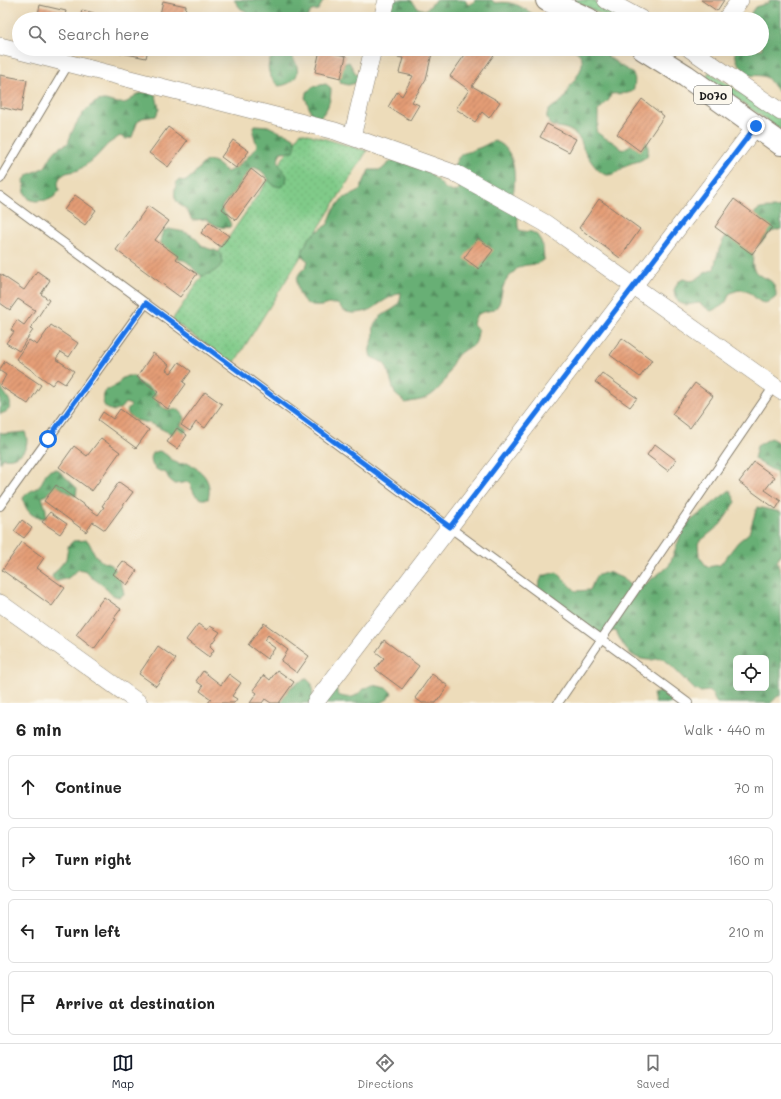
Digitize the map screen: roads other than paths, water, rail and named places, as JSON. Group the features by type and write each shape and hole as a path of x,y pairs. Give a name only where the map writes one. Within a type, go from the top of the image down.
{"main road":[{"path":"547,0 573,12"},
{"name":"D070","path":"654,56 686,76 781,144"}],"street":[{"path":"384,12 387,0"},
{"path":"606,0 628,12"},
{"path":"731,12 740,0"},
{"path":"0,46 12,49"},
{"path":"41,56 335,131 460,175 545,223 778,389"},
{"path":"352,137 371,56"},
{"path":"686,76 696,56"},
{"path":"705,56 781,112"},
{"path":"315,703 756,126"},
{"path":"0,603 139,703"}],"lane":[{"path":"0,179 69,63"},
{"path":"0,196 602,638 688,703"},
{"path":"0,506 146,303"},
{"path":"558,703 602,638 778,389"}]}
